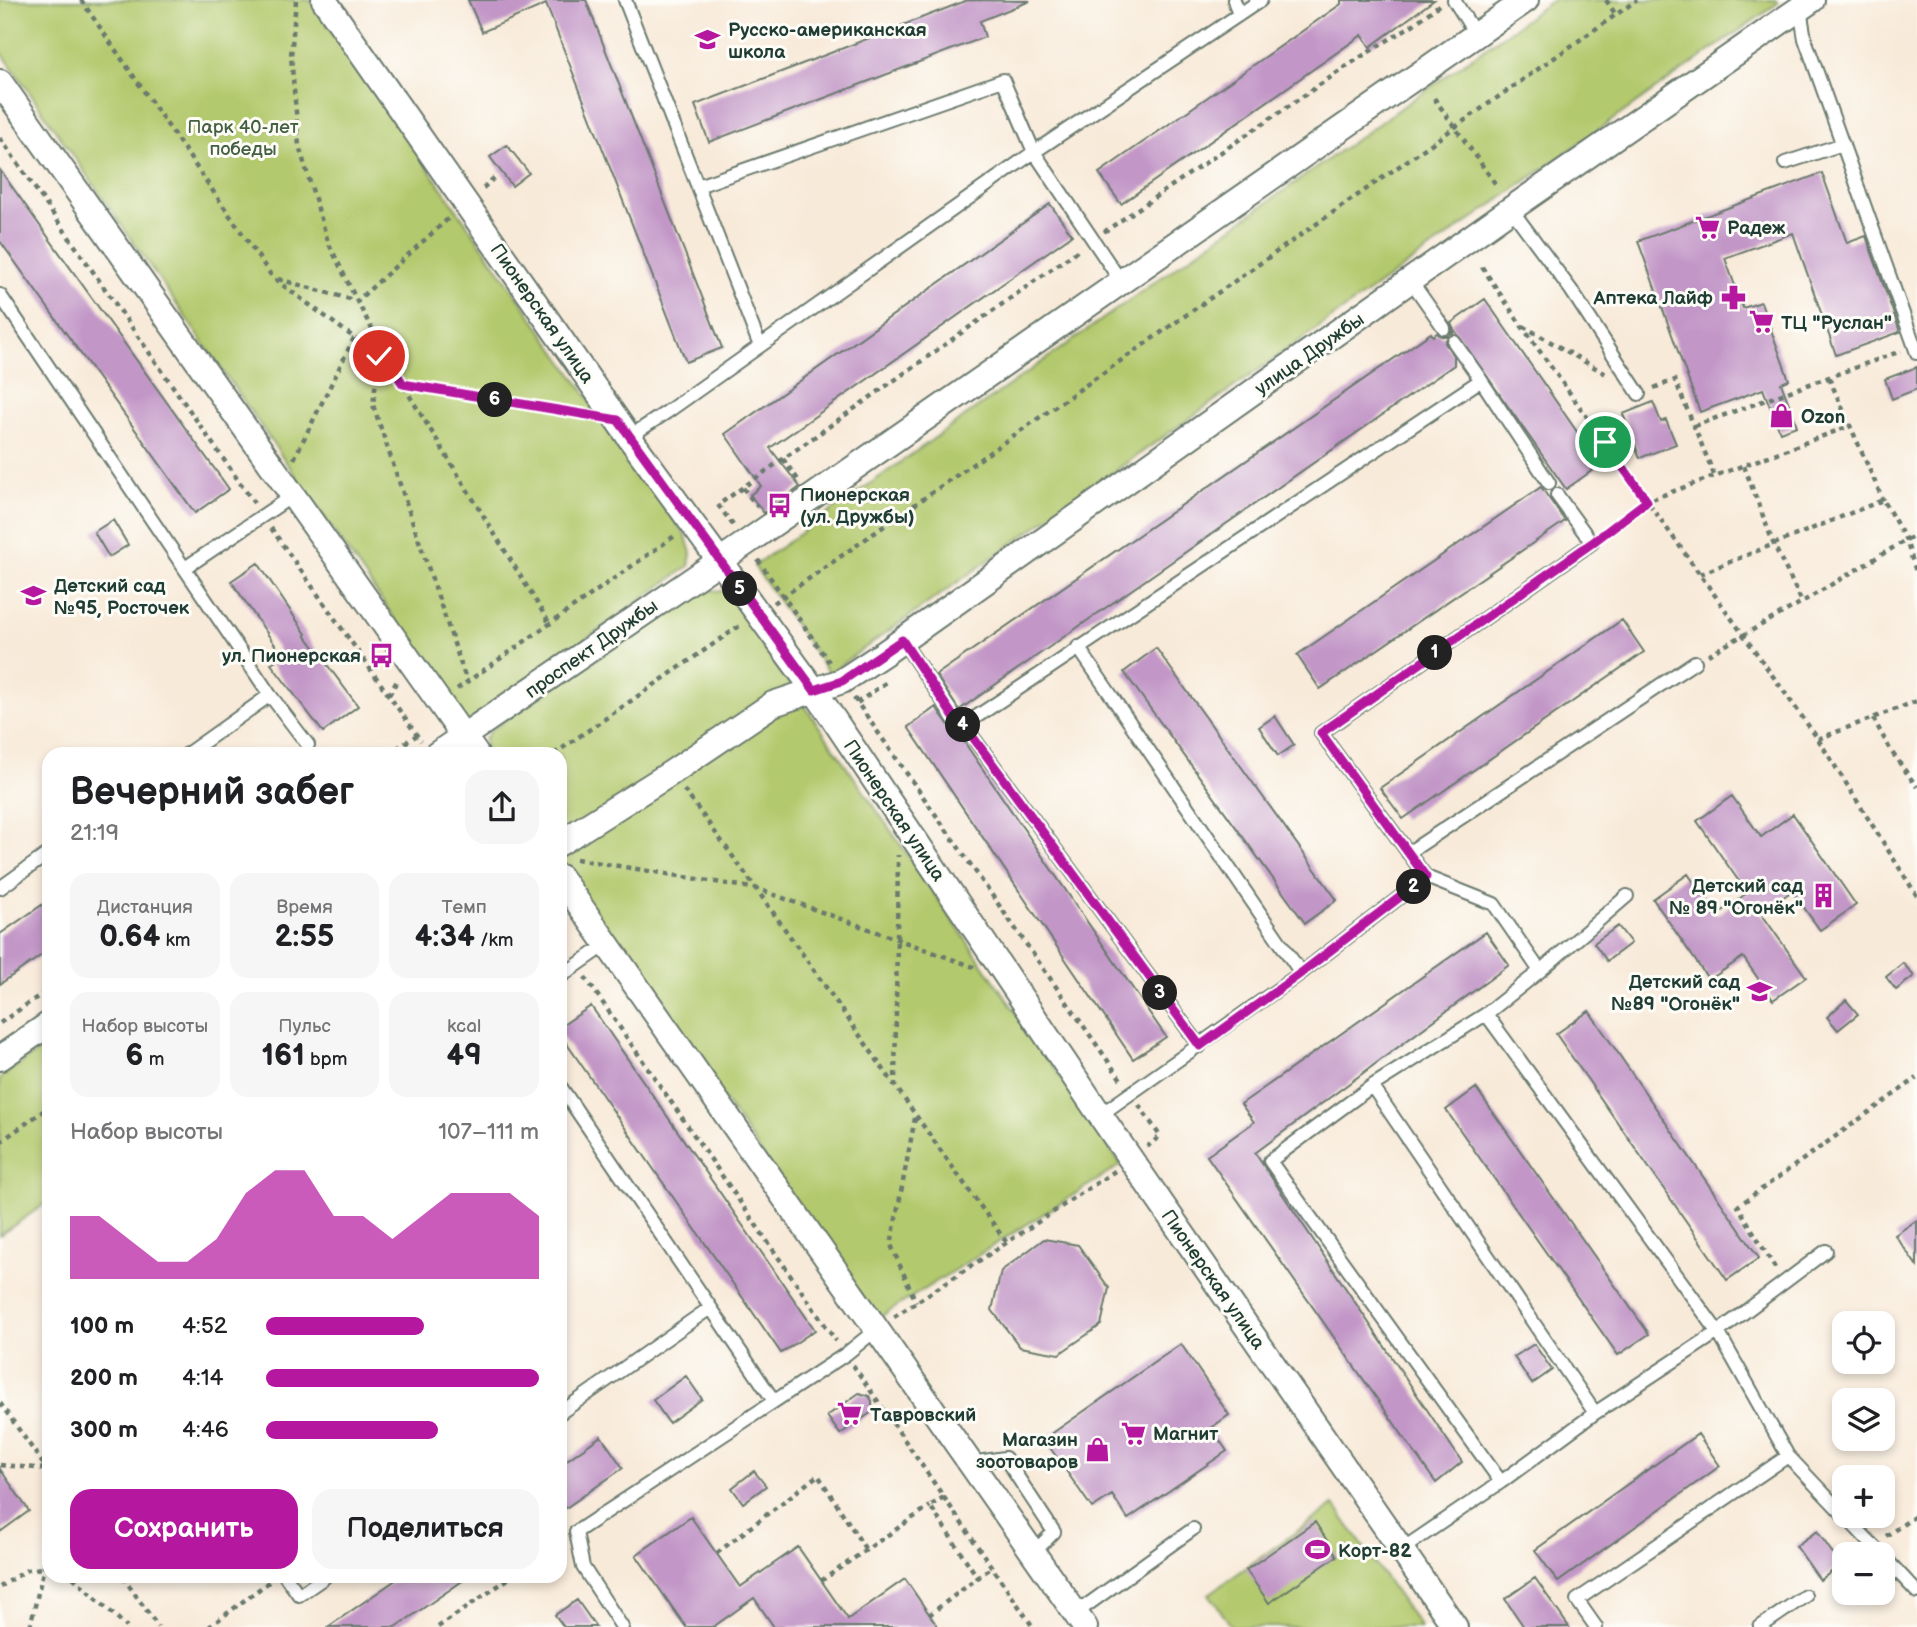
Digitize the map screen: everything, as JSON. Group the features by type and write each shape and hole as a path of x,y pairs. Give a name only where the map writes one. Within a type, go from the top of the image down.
{"street":[{"name":"Пионерская улица","path":"324,0 623,428 814,690 1100,1115 1455,1627"},
{"path":"719,560 1526,0"},
{"name":"улица Дружбы","path":"814,690 842,681 902,640 1803,3"},
{"path":"1,86 470,745"},
{"name":"проспект Дружбы","path":"470,745 719,560"},
{"path":"567,857 671,773 774,704 814,690"},
{"path":"443,747 470,745"},
{"path":"567,865 607,944 890,1329 969,1463 1080,1620"},
{"path":"0,1058 42,1029"}],"lane":[{"path":"625,0 760,346"},
{"path":"1234,0 1240,15"},
{"path":"623,428 667,412 1034,152 1261,0"},
{"path":"1454,0 1476,35"},
{"path":"1803,3 1805,39 1916,349"},
{"path":"698,186 1003,80 1034,152 1120,280"},
{"path":"1785,163 1843,144"},
{"path":"1510,209 1570,290 1639,394"},
{"path":"1411,281 1444,328"},
{"path":"0,295 270,695 308,744"},
{"path":"1454,342 1549,482"},
{"path":"964,725 1481,380"},
{"path":"185,568 263,516 287,489"},
{"path":"1540,971 1494,904 1426,877 1321,733 1592,543 1557,495"},
{"path":"902,640 955,719 964,725 1200,1046"},
{"path":"1078,648 1301,973"},
{"path":"1408,853 1695,662"},
{"path":"197,747 270,695"},
{"path":"0,888 42,858"},
{"path":"1100,1115 1301,973 1426,877"},
{"path":"1501,1482 1270,1161 1372,1086 1486,1014 1627,897"},
{"path":"567,972 607,944"},
{"path":"1486,1014 1718,1332 1788,1457 1832,1502"},
{"path":"1372,1086 1595,1413"},
{"path":"567,1096 774,1401"},
{"path":"1401,1550 1501,1482 1595,1413 1718,1332 1826,1251"},
{"path":"567,1408 710,1308"},
{"path":"622,1627 583,1567 576,1532 846,1354 890,1329"},
{"path":"1596,1627 1577,1600 1788,1457"},
{"path":"1857,1528 1870,1542"},
{"path":"1080,1620 1193,1529"},
{"path":"1895,1569 1917,1592"},
{"path":"290,1583 299,1595 316,1583"},
{"path":"1760,1627 1805,1596"}],"path":[{"path":"81,0 273,278 390,364"},
{"path":"296,0 291,56 299,146 328,242 390,364 550,624"},
{"path":"1139,1153 1160,1136 719,505 1094,239 1356,60 1414,24 1445,0"},
{"path":"1606,0 1616,15"},
{"path":"564,747 1637,0"},
{"path":"1434,98 1497,186"},
{"path":"0,138 416,735 428,747"},
{"path":"356,300 495,177"},
{"path":"1482,267 1818,739 1917,896"},
{"path":"273,278 356,300"},
{"path":"287,489 354,338"},
{"path":"1694,426 1916,349"},
{"path":"379,356 373,405 467,682"},
{"path":"1829,378 1883,500 1906,540 1917,575"},
{"path":"403,384 623,428"},
{"path":"1592,543 1647,501 1850,426"},
{"path":"783,459 804,488"},
{"path":"1744,466 1774,545 1802,602"},
{"path":"743,488 765,517"},
{"path":"1700,575 1883,500"},
{"path":"456,690 682,531"},
{"path":"1695,662 1917,536"},
{"path":"346,635 356,635"},
{"path":"389,695 398,678"},
{"path":"1818,739 1917,701"},
{"path":"408,723 415,718"},
{"path":"1873,718 1891,751 1917,787"},
{"path":"398,747 416,735"},
{"path":"671,773 758,889 916,1118 1007,1243"},
{"path":"895,1087 898,816"},
{"path":"567,859 758,889 1011,981"},
{"path":"567,951 1033,1627"},
{"path":"0,1023 42,994"},
{"path":"1784,1283 1738,1206 1917,1077"},
{"path":"0,1142 42,1112"},
{"path":"916,1118 891,1245 916,1302"},
{"path":"890,1329 894,1317 1122,1167"},
{"path":"0,1403 42,1462"},
{"path":"0,1465 42,1470"},
{"path":"717,1553 818,1475 866,1550"},
{"path":"821,1581 944,1497"},
{"path":"930,1506 978,1578"},
{"path":"1889,1542 1917,1515"},
{"path":"929,1615 992,1567"},
{"path":"0,1587 27,1570 42,1568"},
{"path":"30,1627 42,1582"},
{"path":"79,1583 127,1627"},
{"path":"127,1583 158,1627"},
{"path":"209,1627 267,1583"},
{"path":"438,1627 502,1583"}],"green space":[{"name":"Парк 40-лет победы","path":"0,0 310,0 686,537 691,553 689,566 467,723 0,50"},
{"path":"1553,0 1777,0 1778,3 829,673 754,566"},
{"path":"698,591 724,591 732,600 1121,1165 877,1319 567,875 567,747 485,747 484,740 491,730"},
{"path":"42,1049 42,1206 0,1235 0,1078"},
{"name":"Корт-82","path":"1334,1505 1420,1627 1232,1627 1209,1594"}],"building":[{"path":"468,0 586,0 722,348 686,362 546,4 482,32"},
{"path":"968,0 1030,1 980,21 985,37 709,142 695,105"},
{"path":"1341,0 1434,0 1370,47 1362,35 1121,204 1099,173 1341,4"},
{"path":"507,145 529,173 512,186 490,157"},
{"path":"0,170 229,489 195,513 0,241"},
{"path":"1822,173 1847,243 1866,236 1900,332 1836,355 1793,233 1725,258 1743,308 1761,302 1789,380 1781,383 1797,426 1780,432 1763,389 1700,412 1638,241"},
{"path":"1050,204 1072,235 770,448 800,487 764,513 750,495 761,486 725,434"},
{"path":"1485,299 1600,465 1566,489 1451,323"},
{"path":"1431,333 1433,336 1437,333 1448,336 1445,343 1454,357 1454,365 959,710 936,675"},
{"path":"1917,367 1917,389 1892,399 1885,379"},
{"path":"1653,402 1661,422 1666,420 1676,444 1640,458 1623,414"},
{"path":"1541,487 1565,521 1320,689 1297,655"},
{"path":"113,520 128,545 109,557 94,532"},
{"path":"258,563 305,635 358,706 323,732 271,664 282,655 231,581"},
{"path":"1622,620 1644,652 1403,819 1380,788"},
{"path":"1156,648 1337,900 1305,923 1124,672"},
{"path":"936,707 956,730 1166,1037 1133,1059 908,727"},
{"path":"1275,716 1294,745 1278,756 1259,727"},
{"name":"Детский сад № 89 \"Огонёк\"","path":"1732,796 1761,837 1793,814 1856,905 1820,930 1792,891 1761,913 1806,977 1773,1000 1743,957 1709,980 1653,899 1688,874 1717,915 1747,893 1697,821"},
{"path":"42,905 42,955 0,984 0,934"},
{"path":"1618,926 1631,943 1607,961 1594,943"},
{"path":"1486,932 1509,965 1255,1153 1462,1462 1436,1483 1207,1156 1254,1122 1241,1104"},
{"path":"1903,963 1914,976 1896,990 1886,977"},
{"path":"1846,1000 1858,1014 1838,1030 1827,1017"},
{"path":"591,1006 815,1330 781,1353 567,1044 567,1022"},
{"path":"1589,1011 1759,1258 1727,1280 1556,1034"},
{"path":"1476,1088 1649,1334 1618,1355 1446,1110"},
{"path":"1917,1220 1917,1266 1895,1235"},
{"path":"1044,1239 1078,1245 1109,1288 1101,1325 1059,1354 1020,1347 992,1310 1001,1271"},
{"name":"Магнит","path":"1181,1344 1229,1415 1211,1428 1227,1451 1128,1519 1112,1495 1092,1508 1044,1439"},
{"path":"1534,1344 1552,1370 1532,1384 1514,1357"},
{"path":"686,1376 702,1399 669,1423 653,1400"},
{"name":"Тавровский","path":"859,1393 869,1396 872,1412 840,1434 827,1416"},
{"path":"1698,1434 1720,1466 1558,1582 1535,1550"},
{"path":"601,1436 623,1468 567,1507 567,1460"},
{"path":"0,1469 29,1511 0,1532"},
{"path":"754,1471 766,1486 743,1503 732,1488"},
{"path":"691,1517 740,1587 798,1547 848,1619 905,1579 938,1627 774,1627 754,1598 713,1627 686,1627 636,1555"},
{"path":"1315,1522 1337,1556 1269,1603 1246,1570"},
{"path":"1817,1531 1832,1552 1832,1571 1820,1580 1796,1546"},
{"path":"1535,1578 1569,1627 1524,1627 1505,1599"},
{"path":"391,1583 459,1583 396,1627 328,1627"},
{"path":"577,1600 596,1627 564,1627 555,1615"}],"place":[{"name":"Русско-американская школа","path":"708,40"},
{"name":"Радеж","path":"1707,227"},
{"name":"Аптека Лайф","path":"1733,297"},
{"name":"ТЦ \"Руслан\"","path":"1761,322"},
{"name":"Ozon","path":"1781,416"},
{"name":"Пионерская (ул. Дружбы)","path":"780,505"},
{"name":"Детский сад №95, Росточек","path":"34,596"},
{"name":"ул. Пионерская","path":"381,655"},
{"name":"Детский сад № 89 \"Огонёк\"","path":"1823,896"},
{"name":"Детский сад №89 \"Огонёк\"","path":"1760,992"},
{"name":"Тавровский","path":"850,1414"},
{"name":"Магнит","path":"1133,1433"},
{"name":"Магазин зоотоваров","path":"1098,1450"},
{"name":"Корт-82","path":"1318,1550"}],"route":[{"path":"379,356 390,364 403,384 618,420 814,690 842,681 902,640 955,719 964,725 1200,1046 1426,877 1321,733 1592,543 1647,501 1605,442"}]}
